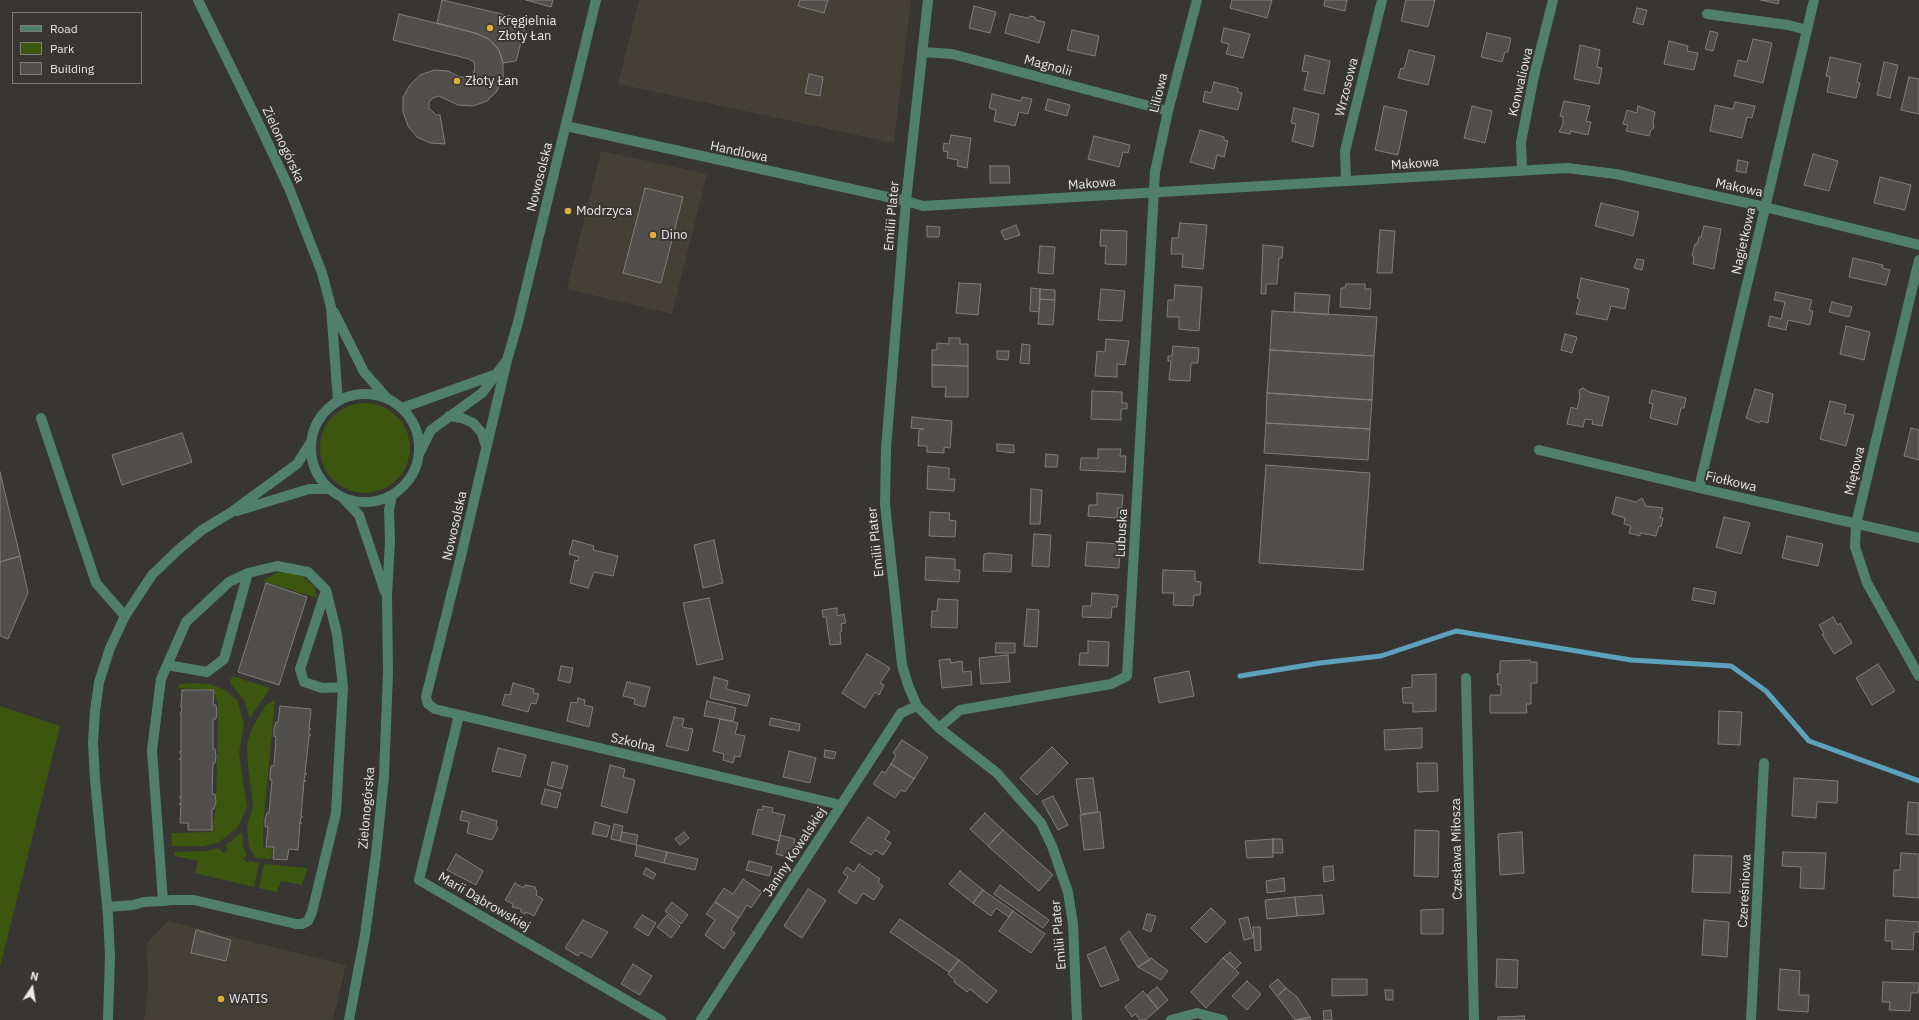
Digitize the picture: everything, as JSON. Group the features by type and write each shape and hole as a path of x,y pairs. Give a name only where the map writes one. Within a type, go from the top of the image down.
{"street":[{"name":"Zielonogórska","path":"198,0 257,120 288,188 322,273 331,307 338,401"},
{"name":"Nowosolska","path":"426,697 596,0"},
{"name":"Emilii Plater","path":"928,0 906,201 886,449 885,504 902,665 908,686 917,706 939,728 997,773 1041,823 1052,846 1068,892 1073,924 1077,1020"},
{"name":"Liliowa","path":"1154,193 1154,172 1196,0"},
{"name":"Wrzosowa","path":"1346,182 1345,151 1382,0"},
{"name":"Konwaliowa","path":"1522,170 1521,142 1534,76 1553,0"},
{"name":"Nagietkowa","path":"1699,488 1814,0"},
{"path":"1707,14 1788,25 1807,30"},
{"name":"Magnolii","path":"922,52 952,54 1168,111"},
{"name":"Handlowa","path":"566,126 906,201"},
{"name":"Makowa","path":"906,201 923,206 945,206 1567,168 1616,174 1765,207 1919,245"},
{"name":"Lubuska","path":"939,728 960,710 1111,684 1127,676 1154,193"},
{"name":"Miętowa","path":"1919,260 1856,524 1854,547 1866,583 1919,676"},
{"name":"Zielonogórska","path":"331,307 364,372 387,398"},
{"name":"Nowosolska","path":"419,454 431,430 482,392 507,360"},
{"name":"Nowosolska","path":"402,408 494,375"},
{"path":"371,394 387,398 402,408 412,421 418,437 419,454 415,470 406,485 392,495 376,501 359,502 343,498 328,489 318,475 312,459 311,442 315,426 324,412 338,401 354,395 371,394"},
{"path":"449,416 462,418 473,423 482,433 486,446"},
{"path":"41,418 96,583 125,616"},
{"path":"108,1020 110,956 93,742 99,682 110,648 125,616 152,575 202,530 230,513 297,464 311,442"},
{"name":"Fiołkowa","path":"1539,450 1919,538"},
{"path":"230,513 309,489 328,489"},
{"name":"Zielonogórska","path":"349,1020 365,935 376,854 384,776 388,673 387,596 390,541 389,510 392,495"},
{"name":"Zielonogórska","path":"343,498 359,515 387,596"},
{"path":"107,907 163,901 194,900 296,924 302,924 308,921 312,912 336,813 343,687 338,634 326,590 308,572 276,566 248,573 229,582 186,622 167,665 161,679 152,750 163,901"},
{"path":"167,665 206,672 224,659 248,573"},
{"path":"326,590 300,669 304,682 322,688 343,687"},
{"name":"Czesława Miłosza","path":"1466,678 1474,1020"},
{"name":"Szkolna","path":"426,697 428,704 435,709 841,805"},
{"name":"Janiny Kowalskiej","path":"701,1020 901,713 917,706"},
{"name":"Marii Dąbrowskiej","path":"459,715 419,880 661,1020"},
{"name":"Czereśniowa","path":"1751,1020 1764,763"},
{"path":"1171,1020 1197,1013 1223,1020"}],"shaded area":[{"path":"639,0 911,0 894,143 618,84"},
{"path":"601,151 707,174 672,314 567,289"},
{"path":"168,921 346,965 333,1020 144,1020 148,988 147,943"}],"green space":[{"path":"365,403 382,406 397,416 407,431 410,448 407,465 397,480 382,490 365,493 348,490 333,480 323,465 320,448 323,431 333,416 348,406"},
{"path":"278,572 299,574 314,586 317,598 262,581"},
{"path":"232,676 270,688 250,718 244,700 230,683"},
{"path":"179,684 210,684 225,690 238,701 244,725 239,753 247,807 238,827 218,843 203,846 172,846 171,833 211,832 216,808 218,705 214,690 178,688"},
{"path":"275,700 263,827 263,847 273,849 271,859 256,858 249,847 247,826 253,806 247,743 253,726 266,705"},
{"path":"0,706 60,726 0,967"},
{"path":"242,832 243,847 247,855 243,858 247,863 251,861 259,863 254,887 195,873 198,861 175,856 174,852 207,851 219,848 223,853 228,850 225,846"},
{"path":"264,864 307,868 302,885 281,881 277,892 259,888"}],"building":[{"name":"Kręgielnia Złoty Łan","path":"442,0 527,20 516,61 503,63 499,50 489,39 475,33 437,23"},
{"path":"526,0 553,0 551,7"},
{"path":"800,0 828,0 824,13 798,6"},
{"path":"1232,0 1272,0 1267,18 1230,8"},
{"path":"1325,0 1347,0 1345,11 1324,6"},
{"path":"1406,0 1435,0 1428,27 1401,21"},
{"path":"1761,0 1779,0 1778,4"},
{"path":"974,6 996,12 990,33 969,28"},
{"path":"1637,8 1647,10 1643,25 1633,22"},
{"name":"Złoty Łan","path":"399,14 475,33 489,39 499,50 503,63 503,78 497,91 487,101 473,106 458,105 439,96 433,98 429,102 429,108 436,115 440,115 445,144 430,143 417,137 408,126 403,112 403,97 410,85 420,75 434,70 448,71 460,77 468,77 473,74 475,68 474,62 469,59 393,40"},
{"path":"1010,14 1028,18 1030,16 1035,17 1036,20 1045,22 1039,43 1005,33"},
{"path":"1224,28 1250,34 1243,58 1226,54 1229,44 1221,42"},
{"path":"1072,30 1099,36 1095,56 1067,50"},
{"path":"1710,31 1718,33 1713,51 1705,49"},
{"path":"1487,33 1511,38 1508,52 1505,52 1502,62 1481,57"},
{"path":"1753,39 1772,43 1763,83 1734,76 1738,60 1747,62"},
{"path":"1669,41 1688,46 1687,51 1698,53 1694,70 1664,64"},
{"path":"1580,45 1600,50 1597,67 1602,68 1599,84 1574,79"},
{"path":"1409,50 1435,56 1428,85 1398,78 1401,68 1404,69"},
{"path":"1305,55 1330,61 1324,94 1304,90 1308,72 1302,71"},
{"path":"1830,57 1861,64 1857,82 1860,83 1856,98 1827,92 1830,77 1826,76"},
{"path":"1884,62 1898,65 1890,98 1877,95"},
{"path":"809,74 823,77 820,96 805,93"},
{"path":"1909,77 1919,79 1919,114 1901,110"},
{"path":"1214,82 1238,88 1238,92 1242,93 1238,110 1203,102 1205,91 1211,93"},
{"path":"992,94 1021,101 1022,97 1032,99 1028,114 1019,112 1015,126 994,121 996,110 989,108"},
{"path":"1048,99 1070,105 1067,116 1045,110"},
{"path":"1564,101 1590,106 1586,121 1591,122 1588,135 1570,131 1570,134 1559,132 1563,124 1563,117 1560,116"},
{"path":"1735,102 1755,106 1752,118 1747,117 1742,138 1710,131 1715,105 1733,109"},
{"path":"1384,106 1407,111 1398,155 1375,150"},
{"path":"1472,106 1492,111 1485,143 1464,138"},
{"path":"1638,106 1655,112 1653,122 1654,128 1651,130 1649,136 1626,131 1628,125 1623,124 1627,110 1637,113"},
{"path":"1294,108 1319,114 1313,147 1292,141 1296,124 1291,123"},
{"path":"1200,130 1224,137 1224,140 1228,141 1224,157 1217,155 1214,169 1190,162"},
{"path":"951,135 971,138 967,168 957,166 958,160 947,158 948,152 943,151 944,143 949,144"},
{"path":"1094,136 1130,145 1128,153 1123,152 1119,167 1088,159"},
{"path":"1813,154 1838,161 1829,191 1804,185"},
{"path":"1738,160 1748,162 1746,173 1736,171"},
{"path":"990,166 1009,166 1010,183 990,183"},
{"path":"1880,177 1911,185 1905,210 1874,203"},
{"name":"Dino","path":"645,188 683,197 661,283 623,273"},
{"path":"1601,203 1639,212 1633,236 1595,226"},
{"path":"1180,223 1207,225 1203,269 1182,267 1183,254 1171,254 1172,238 1178,238"},
{"path":"1016,225 1020,235 1005,240 1001,231"},
{"path":"927,226 940,227 939,237 927,237"},
{"path":"1704,226 1721,229 1714,269 1693,264 1694,256 1692,256 1695,244 1697,244 1699,237 1701,237"},
{"path":"1101,230 1127,231 1126,265 1105,264 1106,246 1100,246"},
{"path":"1380,230 1395,231 1392,273 1377,273"},
{"path":"1263,245 1283,247 1282,258 1279,258 1277,284 1266,284 1266,294 1261,294"},
{"path":"1040,246 1055,247 1053,274 1038,273"},
{"path":"1853,258 1883,265 1882,268 1890,270 1886,285 1849,277"},
{"path":"1637,259 1644,260 1642,270 1634,268"},
{"path":"1581,278 1629,289 1625,309 1611,306 1607,320 1576,314 1580,299 1577,298"},
{"path":"959,283 981,284 978,315 956,313"},
{"path":"1346,284 1365,284 1365,289 1371,289 1370,309 1340,307 1341,288 1345,288"},
{"path":"1175,285 1202,287 1199,331 1179,329 1179,317 1167,317 1168,300 1174,300"},
{"path":"1031,288 1040,289 1039,312 1030,311"},
{"path":"1040,289 1055,290 1055,300 1040,299"},
{"path":"1101,289 1125,291 1122,321 1098,320"},
{"path":"1776,292 1812,300 1809,310 1813,311 1810,325 1788,320 1786,330 1768,326 1770,316 1781,319 1785,302 1774,300"},
{"path":"1295,293 1330,295 1328,315 1294,312"},
{"path":"1040,299 1055,300 1053,325 1038,324"},
{"path":"1832,302 1852,307 1849,317 1829,312"},
{"path":"1272,311 1377,317 1374,356 1270,350"},
{"path":"1846,326 1870,332 1864,360 1840,354"},
{"path":"1565,334 1577,337 1572,353 1561,350"},
{"path":"949,338 960,338 960,344 968,344 968,366 932,365 932,350 937,350 937,343 949,344"},
{"path":"1106,339 1129,341 1125,365 1117,364 1117,377 1095,376 1097,351 1105,352"},
{"path":"1022,344 1030,345 1029,364 1020,363"},
{"path":"1173,346 1199,348 1198,363 1191,363 1190,381 1169,380 1171,361 1168,361 1168,356 1172,356"},
{"path":"1270,350 1374,356 1372,400 1267,393"},
{"path":"997,351 1009,351 1008,360 997,359"},
{"path":"932,365 968,366 968,397 945,397 946,387 932,387"},
{"path":"1583,388 1589,392 1609,397 1602,426 1592,424 1593,420 1585,419 1583,427 1567,424 1571,407 1577,409 1580,397 1579,390"},
{"path":"1755,389 1773,394 1768,423 1761,421 1759,423 1746,418"},
{"path":"1652,390 1686,398 1684,408 1681,408 1677,425 1650,418 1653,404 1649,403"},
{"path":"1092,391 1122,392 1122,403 1127,403 1127,409 1121,409 1121,420 1091,419"},
{"path":"1267,393 1372,400 1370,429 1266,423"},
{"path":"1830,401 1846,405 1844,413 1854,415 1846,446 1820,439"},
{"path":"912,417 952,421 950,448 944,447 944,453 927,452 927,446 918,446 919,430 924,429 911,428"},
{"path":"1266,423 1370,429 1368,460 1264,453"},
{"path":"1911,428 1919,430 1919,460 1904,456"},
{"path":"182,433 192,462 122,485 112,455"},
{"path":"997,444 1014,445 1014,453 997,451"},
{"path":"1098,449 1121,449 1120,456 1126,456 1125,472 1080,470 1081,458 1098,458"},
{"path":"1046,454 1058,455 1057,467 1045,467"},
{"path":"1266,465 1370,473 1363,570 1259,563"},
{"path":"928,466 949,468 949,479 955,479 954,491 927,489"},
{"path":"0,472 20,556 0,562"},
{"path":"1031,489 1042,490 1040,524 1030,524"},
{"path":"1097,493 1123,495 1122,508 1118,508 1117,518 1088,516 1089,505 1097,505"},
{"path":"1616,497 1636,502 1642,498 1646,506 1663,508 1660,518 1663,518 1661,527 1659,526 1656,536 1640,533 1640,536 1629,533 1631,526 1624,524 1625,518 1612,514"},
{"path":"930,512 950,513 949,520 956,521 955,537 929,536"},
{"path":"1724,517 1750,523 1741,554 1716,547"},
{"path":"1034,534 1051,535 1049,567 1032,566"},
{"path":"1787,536 1823,544 1818,566 1782,558"},
{"path":"573,540 594,546 593,550 618,556 613,576 594,572 588,588 570,583 575,560 578,561 579,557 569,554"},
{"path":"714,540 723,583 703,588 694,545"},
{"path":"1087,542 1120,544 1119,568 1085,566"},
{"path":"984,554 1012,555 1011,572 983,571"},
{"path":"20,556 28,593 8,639 0,636 0,562"},
{"path":"926,557 955,559 955,570 960,570 959,582 925,580"},
{"path":"1163,570 1195,571 1195,581 1201,582 1200,595 1194,595 1193,606 1173,605 1174,593 1162,593"},
{"path":"266,583 307,597 279,685 238,672"},
{"path":"1694,588 1716,592 1714,604 1692,600"},
{"path":"1092,593 1118,595 1117,607 1112,607 1111,618 1082,617 1083,606 1091,606"},
{"path":"709,598 723,659 697,665 683,603"},
{"path":"938,599 958,600 957,628 931,627 932,611 937,611"},
{"path":"837,608 837,616 844,614 846,623 841,624 841,644 830,645 826,617 823,617 822,610"},
{"path":"1027,609 1039,610 1037,647 1024,646"},
{"path":"1833,617 1838,625 1840,623 1852,643 1834,654 1822,634 1824,633 1819,625"},
{"path":"1088,641 1109,642 1108,666 1079,665 1080,653 1088,653"},
{"path":"996,643 1015,643 1015,653 995,653"},
{"path":"867,654 890,668 880,683 884,685 879,695 875,692 865,708 842,693"},
{"path":"1008,655 1010,682 981,684 979,658"},
{"path":"950,659 951,663 962,661 963,672 971,671 972,685 942,688 939,660"},
{"path":"1530,660 1530,662 1537,662 1537,683 1531,683 1531,704 1526,704 1527,713 1490,713 1490,695 1501,695 1501,685 1498,685 1497,674 1500,673 1500,661"},
{"path":"1878,664 1895,691 1872,705 1856,678"},
{"path":"561,666 573,668 570,683 558,680"},
{"path":"1189,671 1194,696 1159,703 1154,678"},
{"path":"1436,674 1436,711 1413,712 1413,703 1403,703 1402,688 1412,687 1412,675"},
{"path":"714,677 728,681 726,689 750,695 747,706 710,698"},
{"path":"627,682 650,687 645,707 634,704 635,699 623,696"},
{"path":"513,683 534,689 533,693 539,694 536,704 531,703 528,712 502,705 505,694 510,695"},
{"path":"182,690 214,690 213,705 216,705 217,713 216,719 213,719 213,749 215,749 216,757 215,763 213,763 212,794 215,794 216,802 214,809 212,809 212,830 188,830 188,823 180,823 181,805 179,804 181,804 181,798 179,797 181,797 181,760 179,759 181,759 181,753 179,752 181,752 180,713 182,707 180,706"},
{"path":"578,698 585,700 584,705 593,707 589,727 567,721 571,702 577,703"},
{"path":"707,701 736,708 733,721 704,716"},
{"path":"280,706 311,709 309,728 311,729 309,729 309,735 311,735 309,736 305,773 307,774 305,774 304,780 306,781 304,781 301,816 303,817 301,817 300,823 298,850 289,849 287,860 273,859 274,847 266,847 268,827 265,827 265,819 267,813 269,813 272,780 270,780 271,766 274,766 276,737 274,736 274,728 276,722 278,722"},
{"path":"1719,711 1742,712 1740,745 1718,744"},
{"path":"674,717 684,719 682,727 693,729 688,751 666,746"},
{"path":"771,718 800,724 799,731 769,725"},
{"path":"720,719 738,723 735,734 745,736 740,757 735,756 733,763 723,760 724,754 713,751"},
{"path":"1422,728 1422,748 1385,750 1384,730"},
{"path":"902,740 928,757 914,779 891,764 896,755 893,753"},
{"path":"1052,747 1068,763 1037,795 1020,778"},
{"path":"498,748 526,755 520,777 492,771"},
{"path":"825,750 836,752 834,759 824,757"},
{"path":"789,751 816,758 810,783 783,777"},
{"path":"552,762 568,766 562,789 547,785"},
{"path":"1417,763 1437,763 1438,791 1418,792"},
{"path":"891,764 914,779 905,792 901,790 895,798 873,784 882,771 885,773"},
{"path":"610,765 625,769 623,777 635,780 627,813 601,806"},
{"path":"1093,778 1098,812 1081,814 1076,779"},
{"path":"1794,778 1838,781 1837,803 1817,802 1816,818 1792,816"},
{"path":"545,789 561,793 557,808 541,804"},
{"path":"1053,796 1068,825 1058,830 1042,801"},
{"path":"1908,802 1919,803 1919,835 1906,834"},
{"path":"763,806 773,808 772,812 785,815 779,841 752,834 758,809 762,810"},
{"path":"462,811 497,821 496,826 498,828 492,840 467,833 469,822 460,820"},
{"path":"1100,812 1104,848 1084,850 1080,815"},
{"path":"985,813 1003,830 988,846 970,829"},
{"path":"868,817 890,832 885,839 891,843 883,855 875,850 871,855 850,842"},
{"path":"595,822 610,826 607,837 592,834"},
{"path":"614,824 623,826 620,841 611,839"},
{"path":"1003,830 1053,875 1039,891 988,846"},
{"path":"1415,830 1439,831 1438,877 1414,876"},
{"path":"622,832 638,835 636,845 620,841"},
{"path":"684,832 689,838 680,845 675,839"},
{"path":"1522,832 1524,873 1500,875 1498,834"},
{"path":"780,835 795,839 791,858 776,854"},
{"path":"1273,839 1282,839 1283,853 1273,853"},
{"path":"1273,839 1273,857 1247,858 1245,841"},
{"path":"637,845 667,852 664,863 635,856"},
{"path":"667,852 698,859 695,870 664,863"},
{"path":"1783,852 1826,853 1824,889 1800,888 1801,867 1782,866"},
{"path":"1901,853 1919,854 1919,898 1893,896 1894,870 1900,870"},
{"path":"456,854 483,871 476,885 447,870"},
{"path":"1694,855 1732,856 1730,893 1692,892"},
{"path":"749,861 772,867 769,876 746,870"},
{"path":"859,864 880,879 878,882 883,886 874,900 863,893 856,904 838,892 848,877 843,873 847,867 854,872"},
{"path":"1333,866 1334,880 1324,882 1323,867"},
{"path":"646,868 656,874 653,879 643,874"},
{"path":"960,871 983,890 973,903 949,884"},
{"path":"1284,878 1285,891 1267,893 1266,881"},
{"path":"743,879 762,892 751,908 747,905 739,918 715,902 724,888 733,894"},
{"path":"515,883 523,888 525,885 535,887 537,892 536,895 543,899 534,916 526,912 525,914 521,912 521,909 512,907 513,904 505,900"},
{"path":"1000,885 1049,920 1043,928 994,894"},
{"path":"808,889 826,900 802,938 784,926"},
{"path":"983,890 1013,911 1009,917 996,908 991,916 973,903"},
{"path":"1322,895 1324,914 1297,916 1295,897"},
{"path":"1295,897 1297,916 1267,919 1265,900"},
{"path":"672,902 688,915 681,924 665,911"},
{"path":"715,902 739,918 731,930 735,933 724,949 705,935 715,920 706,914"},
{"path":"1211,908 1226,922 1206,943 1191,928"},
{"path":"1443,909 1443,934 1421,934 1421,910"},
{"path":"1013,911 1045,934 1031,953 999,931"},
{"path":"1147,914 1156,916 1151,932 1143,929"},
{"path":"642,915 656,923 648,936 634,927"},
{"path":"667,915 680,926 671,938 657,927"},
{"path":"1248,917 1253,938 1244,940 1239,919"},
{"path":"900,919 959,960 949,972 890,932"},
{"path":"583,920 608,932 591,958 581,952 578,956 565,948"},
{"path":"1704,920 1729,922 1727,957 1702,955"},
{"path":"1886,920 1919,922 1919,932 1914,932 1913,950 1892,949 1892,941 1885,941"},
{"path":"1253,927 1260,927 1261,950 1255,951"},
{"path":"196,930 231,940 226,961 191,953"},
{"path":"1129,931 1150,960 1138,967 1120,939"},
{"path":"1105,947 1119,980 1101,987 1087,955"},
{"path":"1230,952 1241,963 1235,969 1223,958"},
{"path":"1151,958 1168,971 1161,980 1138,967"},
{"path":"1223,958 1239,973 1206,1008 1191,992"},
{"path":"1497,959 1518,960 1517,988 1496,987"},
{"path":"959,960 997,991 987,1003 970,989 967,992 954,982 955,980 948,974"},
{"path":"633,964 652,976 640,995 621,984"},
{"path":"1780,969 1800,971 1799,995 1809,995 1808,1012 1778,1010"},
{"path":"1278,979 1286,988 1277,996 1269,986"},
{"path":"1332,979 1367,979 1367,995 1332,996"},
{"path":"1247,981 1261,994 1247,1010 1232,996"},
{"path":"1883,982 1919,983 1918,993 1911,993 1910,1011 1889,1010 1890,1002 1882,1002"},
{"path":"1157,987 1168,1000 1158,1009 1147,995"},
{"path":"1286,988 1297,997 1310,1017 1295,1020 1277,996"},
{"path":"1385,990 1393,990 1393,1000 1386,1000"},
{"path":"1143,991 1158,1009 1145,1020 1140,1020 1135,1014 1132,1017 1125,1007"},
{"path":"1331,1010 1332,1020 1324,1020 1323,1011"},
{"path":"1524,1016 1525,1020 1498,1020 1498,1017"},
{"path":"1310,1017 1311,1020 1298,1020"}],"waterway":[{"path":"1240,676 1320,663 1381,656 1456,631 1631,660 1731,666 1766,691 1809,741 1919,781"}],"place":[{"name":"Kręgielnia Złoty Łan","path":"490,28"},
{"name":"Złoty Łan","path":"457,81"},
{"name":"Modrzyca","path":"568,211"},
{"name":"Dino","path":"653,235"},
{"name":"WATIS","path":"221,999"}]}
